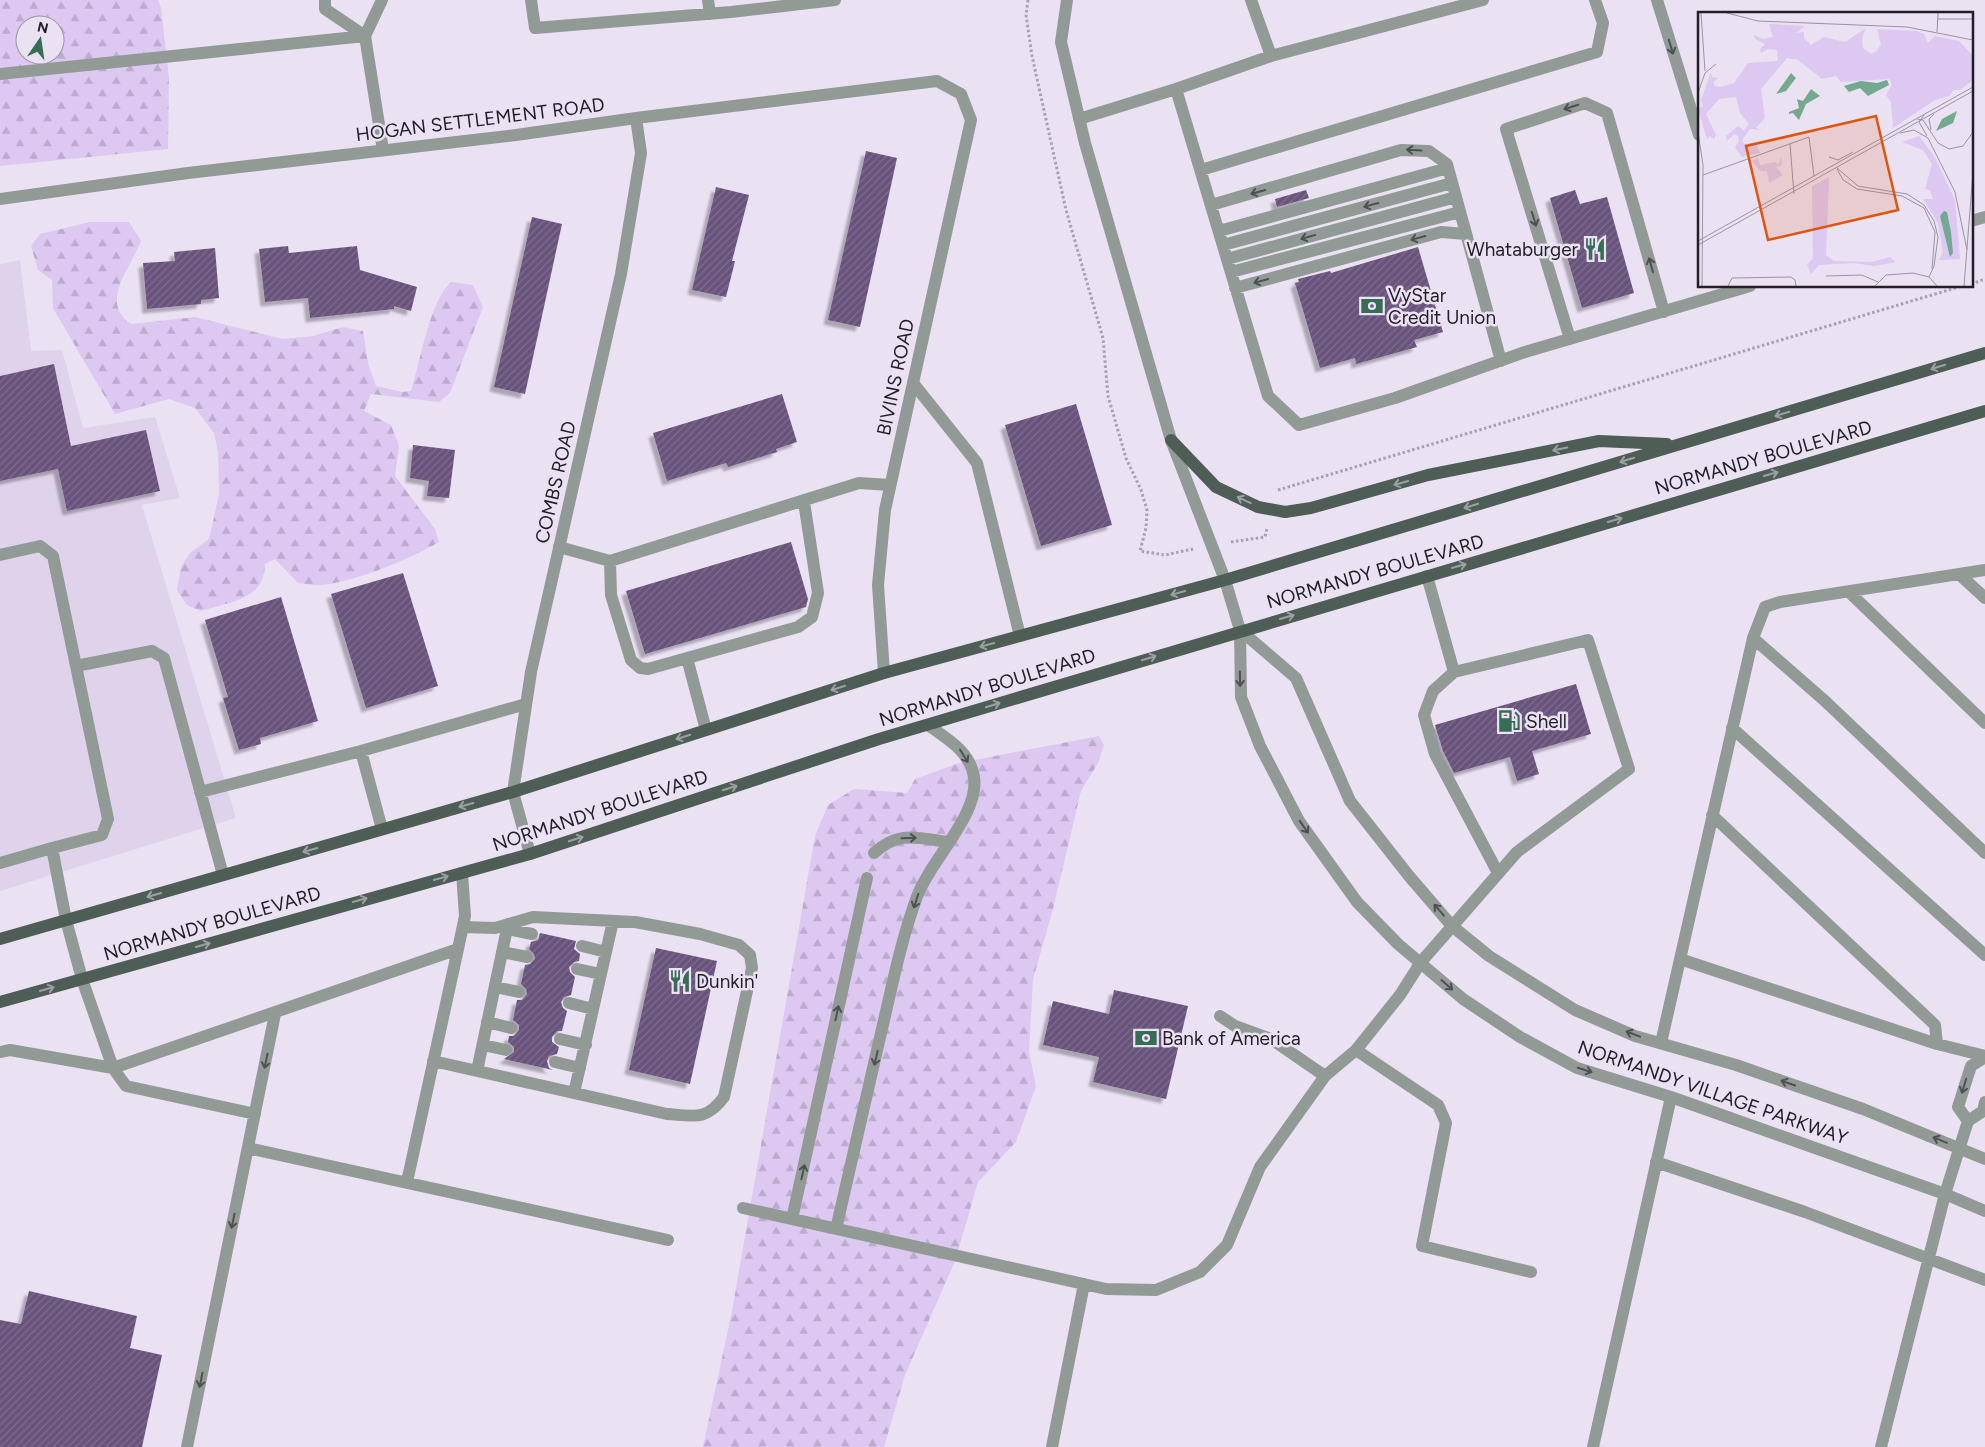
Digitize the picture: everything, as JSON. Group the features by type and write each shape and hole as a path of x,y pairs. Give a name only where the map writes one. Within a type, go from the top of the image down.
{"main road":[{"name":"NORMANDY BOULEVARD","path":"0,938 513,792 884,672 1225,580 1985,353"},
{"name":"NORMANDY BOULEVARD","path":"0,1002 530,854 928,725 1240,630 1985,411"},
{"path":"1171,440 1216,487 1270,511 1285,512 1311,508 1428,475 1599,441 1678,445"}],"street":[{"path":"324,0 325,9 365,36"},
{"path":"382,0 365,36 383,150"},
{"path":"531,0 535,28 710,14 836,0"},
{"path":"708,0 710,14"},
{"name":"NORMANDY VILLAGE PARKWAY","path":"1067,0 1061,42 1079,119 1171,440 1225,580 1240,630 1241,696 1260,746 1300,821 1357,902 1398,944 1464,999 1520,1037 1577,1068 1671,1097 1946,1194 1985,1211"},
{"path":"1251,0 1271,56"},
{"path":"1079,119 1176,89 1271,56 1483,0"},
{"path":"1200,170 1597,52 1604,23 1595,0"},
{"path":"1657,0 1698,133"},
{"path":"0,74 365,36"},
{"name":"HOGAN SETTLEMENT ROAD","path":"0,199 188,173 937,81 961,94"},
{"path":"1176,89 1268,396 1299,425 1395,398 1570,339 1744,288"},
{"name":"BIVINS ROAD","path":"884,672 878,585 885,510 970,120 961,94"},
{"path":"1570,339 1506,129 1585,102 1607,113 1664,312"},
{"name":"COMBS ROAD","path":"530,854 513,792 531,672 621,274 640,154 636,118"},
{"path":"1211,205 1401,150 1429,151 1447,164 1501,361"},
{"path":"1219,231 1448,168"},
{"path":"1223,245 1452,182"},
{"path":"1229,266 1456,196"},
{"path":"1229,266 1460,212"},
{"path":"1972,222 1985,218"},
{"path":"1236,288 1441,232 1466,234"},
{"path":"913,383 977,463 1020,636"},
{"path":"560,547 610,561 804,502 859,483 890,485"},
{"path":"610,561 611,594 631,660 640,668 648,669 798,627 812,617 818,593 804,502"},
{"path":"0,555 40,546 53,556 108,819 102,835 0,863"},
{"path":"1661,1043 1753,638 1765,607 1780,602 1985,570"},
{"path":"1959,574 1985,598"},
{"path":"1427,576 1454,672"},
{"path":"1849,592 1985,723"},
{"name":"NORMANDY VILLAGE PARKWAY","path":"1240,630 1296,678 1350,801 1409,876 1452,926 1514,973 1575,1010 1636,1036 1736,1064 1862,1109 1985,1159"},
{"path":"1753,638 1826,701 1985,853"},
{"path":"743,1208 1106,1288 1156,1290 1200,1272 1227,1245 1260,1167 1325,1076 1356,1050 1400,995 1421,962 1518,852 1629,769 1588,640 1454,672 1433,692 1424,715 1435,754 1498,873"},
{"path":"76,666 152,651 164,658 223,875"},
{"path":"687,658 706,730"},
{"path":"200,792 361,751 526,704"},
{"path":"836,1229 901,947 919,893 948,842 964,820 970,806 974,777 965,753 928,725"},
{"path":"1732,728 1985,955"},
{"path":"361,751 382,829"},
{"path":"1712,815 1935,1025 1937,1044"},
{"path":"874,853 887,840 902,838 948,842"},
{"path":"52,848 66,920 82,979 113,1068 126,1086 255,1114"},
{"path":"407,1182 465,916 462,873"},
{"path":"792,1219 866,878"},
{"path":"433,1061 667,1114 700,1116 714,1110 724,1097 752,968 750,955 739,945 700,934 635,922 533,917 508,927 463,927"},
{"path":"574,1093 613,921"},
{"path":"508,927 532,934"},
{"path":"477,1071 508,927"},
{"path":"582,946 606,952"},
{"path":"0,1052 10,1050 113,1068 275,1014 458,949"},
{"path":"502,952 527,957"},
{"path":"1680,959 1937,1044 1985,1057"},
{"path":"577,969 601,974"},
{"path":"495,987 519,992"},
{"path":"569,1003 593,1010"},
{"path":"187,1447 275,1014"},
{"path":"1220,1016 1235,1026 1271,1039 1325,1076"},
{"path":"487,1022 511,1028"},
{"path":"560,1039 586,1045"},
{"path":"483,1045 506,1050"},
{"path":"1356,1050 1438,1104 1446,1123 1422,1246 1532,1272"},
{"path":"1968,1121 1958,1107 1971,1066 1985,1057"},
{"path":"555,1062 580,1068"},
{"path":"1593,1447 1671,1097"},
{"path":"1882,1447 1946,1194 1968,1121 1983,1111 1985,1102"},
{"path":"248,1148 668,1240"},
{"path":"1656,1162 1805,1212 1985,1280"},
{"path":"1052,1447 1084,1284"}],"path":[{"path":"1028,0 1026,15 1032,56 1066,210 1103,338 1108,396 1126,458 1141,490 1147,510 1146,528 1140,551 1165,555 1265,537 1274,491 1955,288"},
{"path":"1972,284 1985,280"}],"shaded area":[{"path":"20,260 31,351 62,350 83,428 155,417 180,498 142,505 236,818 0,891 0,264"}],"green space":[{"path":"0,0 158,0 161,8 169,78 168,149 0,166"},
{"path":"90,222 129,222 141,241 125,272 117,295 117,305 122,315 131,324 195,317 283,339 313,336 343,327 363,331 368,363 376,386 402,392 411,391 431,317 444,291 451,282 473,285 483,307 450,393 439,402 371,394 364,411 391,425 399,446 395,476 435,529 439,542 366,575 321,585 298,583 275,559 265,564 259,585 243,598 201,611 187,605 177,590 181,567 190,553 209,539 219,494 218,452 214,433 195,408 169,399 115,414 53,308 52,280 38,270 31,246 40,234"},
{"path":"1099,736 1104,745 1098,763 1081,791 1052,913 1033,979 1029,1052 1036,1086 1016,1142 978,1182 955,1261 905,1375 884,1447 703,1447 732,1311 815,836 828,805 854,789 907,793 915,779 959,763"}],"building":[{"path":"866,151 897,158 860,327 828,320"},
{"path":"716,187 749,195 732,261 735,261 726,297 692,290"},
{"path":"1306,190 1309,198 1277,207 1275,199"},
{"name":"Whataburger","path":"1575,190 1580,204 1607,197 1634,293 1582,308 1550,198"},
{"path":"532,217 562,224 525,394 494,387"},
{"path":"288,246 289,253 357,246 360,270 417,287 411,311 394,306 394,309 310,318 308,298 265,302 259,249"},
{"path":"1418,247 1443,332 1414,340 1417,347 1356,364 1355,358 1320,368 1295,283 1299,282 1298,279 1330,271 1331,273"},
{"path":"215,248 219,298 201,300 201,304 147,309 143,263 175,261 174,252"},
{"path":"54,364 71,446 146,430 160,491 67,511 58,469 0,481 0,376"},
{"path":"782,394 797,442 776,449 777,452 728,467 726,463 667,481 653,433"},
{"path":"1076,404 1112,525 1041,546 1005,425"},
{"path":"413,445 455,450 449,498 427,496 429,481 410,478"},
{"path":"791,542 808,599 806,607 645,654 626,591"},
{"path":"403,573 438,686 366,708 331,594"},
{"path":"281,597 318,721 260,738 261,744 239,750 223,698 228,697 205,620"},
{"path":"1576,684 1591,734 1532,751 1539,774 1517,781 1510,757 1454,773 1443,751 1435,725"},
{"path":"540,933 576,941 574,949 580,954 579,961 574,962 569,967 570,972 575,977 571,995 564,997 561,1002 563,1008 567,1011 562,1031 557,1031 552,1037 552,1042 559,1047 557,1054 549,1056 547,1061 549,1068 553,1070 504,1059 514,1052 514,1047 508,1042 509,1036 514,1036 519,1030 519,1025 513,1020 517,1000 522,1000 527,994 526,989 521,984 525,965 530,964 535,959 534,954 529,949 531,942 538,940"},
{"path":"656,948 717,961 690,1084 629,1070"},
{"path":"1114,990 1188,1006 1166,1099 1093,1082 1099,1057 1043,1045 1053,1001 1109,1014"},
{"path":"29,1291 137,1316 130,1348 162,1355 142,1447 0,1447 0,1320 21,1324"}],"place":[{"name":"Whataburger","path":"1595,249"},
{"name":"VyStar Credit Union","path":"1372,306"},
{"name":"Shell","path":"1509,721"},
{"name":"Dunkin'","path":"680,981"},
{"name":"Bank of America","path":"1146,1038"}]}
